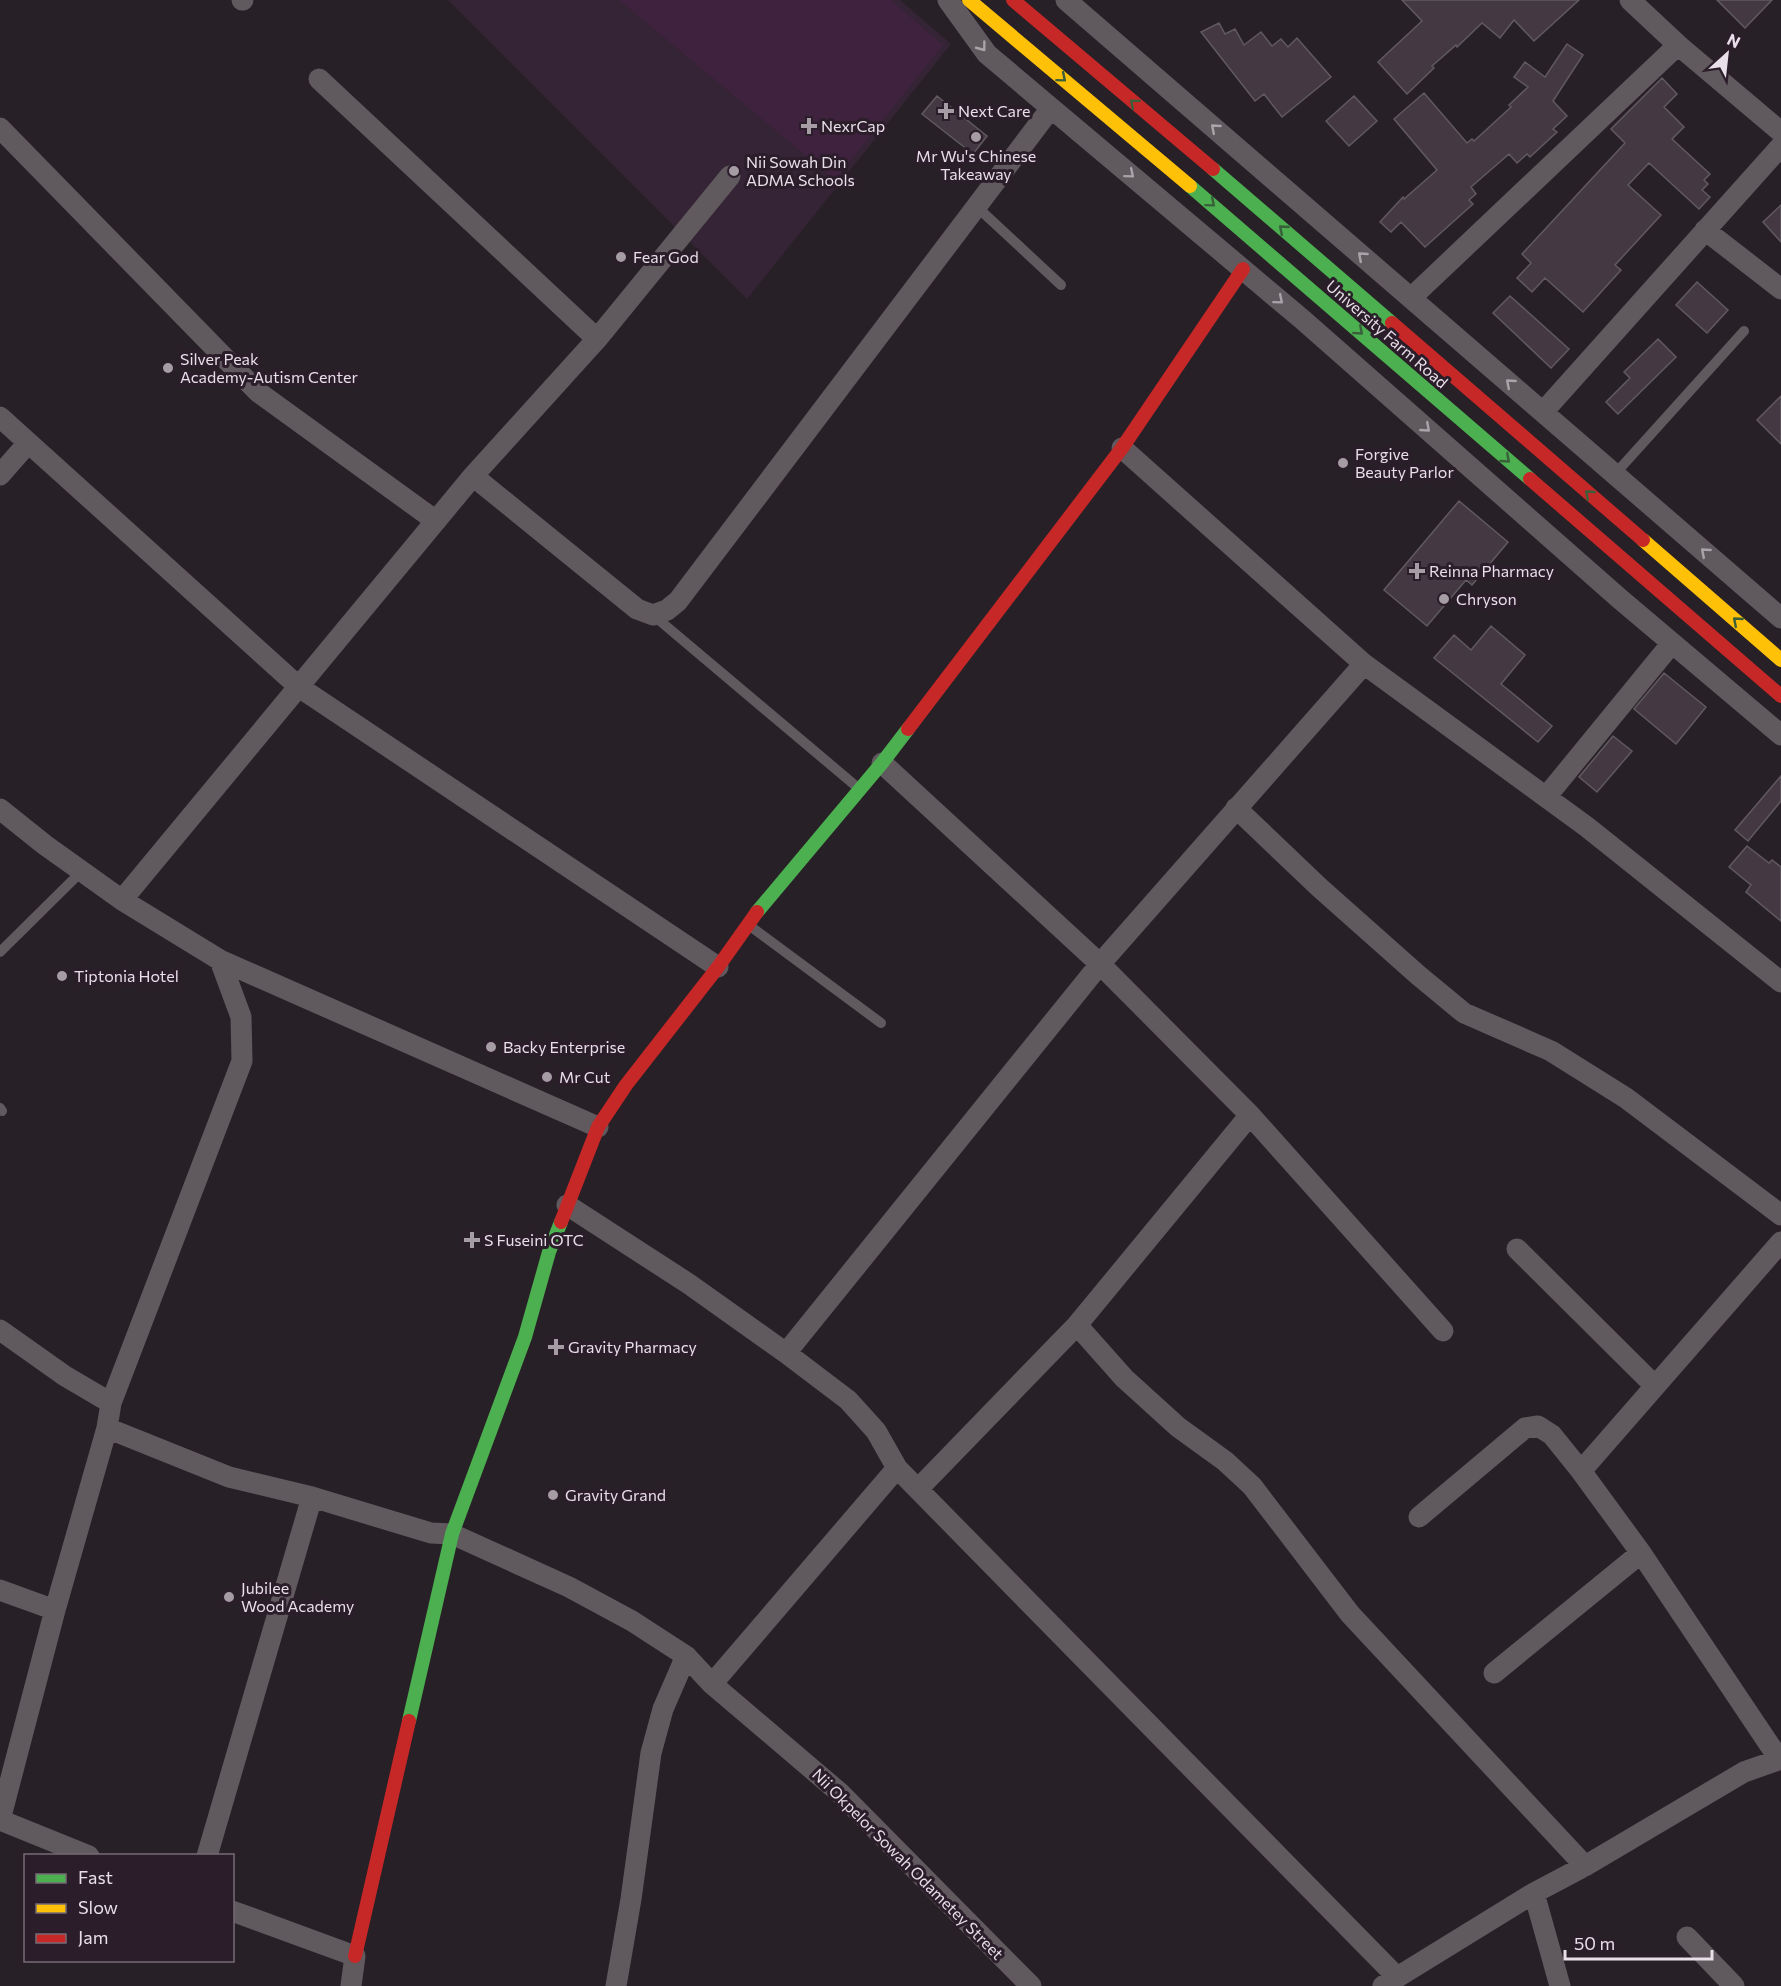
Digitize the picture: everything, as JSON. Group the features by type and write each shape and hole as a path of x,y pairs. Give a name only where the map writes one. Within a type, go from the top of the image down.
{"street":[{"path":"948,0 987,54 1243,269 1672,643 1781,735"},
{"name":"University Farm Road","path":"969,0 1239,226 1781,696"},
{"name":"University Farm Road","path":"1013,0 1257,206 1781,660"},
{"path":"1630,0 1678,45 1781,132"},
{"path":"1074,2 1781,618"},
{"path":"1411,298 1678,45"},
{"path":"319,80 597,339"},
{"path":"473,477 637,609 653,615 667,610 678,601 1051,108"},
{"path":"0,128 258,392 436,521"},
{"path":"1543,412 1781,146"},
{"path":"122,900 436,521 597,339 730,176"},
{"path":"1705,230 1781,289"},
{"path":"351,1986 355,1956 452,1534 525,1337 549,1252 598,1127 626,1085 718,967 747,924 882,763 1122,448 1243,269"},
{"path":"0,417 299,687 718,967"},
{"path":"0,475 28,443"},
{"path":"1122,448 1364,664 1587,827 1781,982"},
{"path":"1546,796 1672,643"},
{"path":"786,1353 1100,964 1364,664"},
{"path":"882,763 1100,964 1250,1115 1443,1331"},
{"path":"1236,808 1320,888 1464,1013 1551,1051 1626,1098 1781,1215"},
{"path":"0,809 45,845 122,900 220,960 598,1127"},
{"path":"84,1854 0,1820 55,1610 107,1428 111,1403 242,1061 241,1017 220,960"},
{"path":"919,1488 1077,1325 1250,1115"},
{"path":"567,1205 689,1284 848,1400 876,1431 897,1468 919,1488 1390,1981 1534,1893 1585,1866 1744,1772 1780,1759 1641,1553 1552,1435 1538,1426 1525,1428 1419,1517"},
{"path":"1581,1471 1781,1242"},
{"path":"1517,1250 1655,1386"},
{"path":"1077,1325 1124,1378 1179,1427 1226,1461 1252,1486 1350,1614 1585,1866"},
{"path":"0,1330 65,1376 111,1403"},
{"name":"Nii Okpelor Sowah Odametey Street","path":"107,1428 229,1477 312,1497 431,1533 452,1534 569,1587 632,1621 686,1656 712,1684 840,1792 1031,1986"},
{"path":"712,1684 897,1468"},
{"path":"208,1854 312,1497"},
{"path":"1494,1673 1641,1553"},
{"path":"0,1590 55,1610"},
{"path":"619,1984 651,1753 663,1710 686,1656"},
{"path":"1534,1893 1560,1986"},
{"path":"234,1912 355,1956"},
{"path":"1687,1937 1734,1986"}],"lane":[{"path":"976,206 1061,285"},
{"path":"1615,474 1744,331"},
{"path":"653,615 860,790"},
{"path":"0,952 82,872"},
{"path":"747,924 880,1023"}],"shaded area":[{"name":"Nii Sowah Din ADMA Schools","path":"448,0 900,0 951,44 747,299"},
{"path":"619,0 891,0 943,45 835,180"}],"building":[{"path":"1402,0 1579,0 1534,41 1514,20 1500,38 1482,23 1457,47 1456,45 1432,66 1434,68 1407,94 1378,62 1422,21"},
{"path":"1717,0 1772,0 1745,28"},
{"path":"1219,23 1225,34 1235,29 1244,45 1261,32 1272,46 1281,39 1288,47 1297,38 1331,77 1282,117 1264,94 1255,101 1201,32"},
{"path":"1567,44 1583,55 1553,101 1567,116 1553,129 1557,132 1530,157 1527,154 1517,163 1509,154 1471,187 1476,194 1469,200 1473,204 1425,247 1401,222 1391,232 1380,222 1403,197 1404,199 1437,170 1394,119 1424,93 1467,143 1472,139 1474,141 1511,107 1509,105 1528,87 1514,77 1525,62 1545,77"},
{"path":"1662,78 1677,94 1664,107 1684,127 1672,139 1710,174 1704,180 1708,184 1702,190 1710,197 1699,209 1649,163 1628,185 1661,215 1615,265 1621,270 1583,312 1545,278 1532,292 1517,278 1531,263 1522,254 1625,143 1611,129"},
{"path":"937,96 987,136 973,154 922,114"},
{"path":"1354,96 1377,121 1349,146 1326,121"},
{"path":"1781,205 1781,242 1763,222"},
{"path":"1697,282 1728,310 1707,333 1676,305"},
{"path":"1510,296 1569,349 1551,368 1493,313"},
{"path":"1658,339 1676,357 1618,414 1606,402 1630,378 1624,372"},
{"path":"1781,396 1781,444 1757,420"},
{"path":"1459,501 1508,542 1472,585 1466,580 1427,626 1384,590"},
{"path":"1491,626 1525,655 1501,684 1552,726 1538,742 1434,658 1454,635 1471,650"},
{"path":"1664,673 1706,707 1676,744 1634,709"},
{"path":"1613,736 1632,751 1597,792 1579,777"},
{"path":"1781,776 1781,801 1748,841 1735,830"},
{"path":"1747,846 1769,863 1772,860 1781,867 1781,921 1746,892 1751,885 1729,867"}],"traffic: fast":[{"path":"1213,169 1392,323"},
{"path":"1190,186 1530,479"},
{"path":"757,912 908,729"},
{"path":"409,1721 452,1534 525,1337 549,1252 561,1222"}],"traffic: slow":[{"path":"969,0 1190,186"},
{"path":"1643,540 1781,660"}],"traffic: jam":[{"path":"1013,0 1213,169"},
{"path":"908,729 1122,448 1243,269"},
{"path":"1392,323 1643,540"},
{"path":"1530,479 1781,696"},
{"path":"561,1222 598,1127 626,1085 718,967 757,912"},
{"path":"355,1956 409,1721"}],"place":[{"name":"Next Care","path":"946,111"},
{"name":"NexrCap","path":"809,126"},
{"name":"Mr Wu's Chinese Takeaway","path":"976,137"},
{"name":"Nii Sowah Din ADMA Schools","path":"734,171"},
{"name":"Fear God","path":"621,257"},
{"name":"Silver Peak Academy-Autism Center","path":"168,368"},
{"name":"Forgive Beauty Parlor","path":"1343,463"},
{"name":"Reinna Pharmacy","path":"1417,571"},
{"name":"Chryson","path":"1444,599"},
{"name":"Tiptonia Hotel","path":"62,976"},
{"name":"Backy Enterprise","path":"491,1047"},
{"name":"Mr Cut","path":"547,1077"},
{"name":"S Fuseini OTC","path":"472,1240"},
{"name":"Gravity Pharmacy","path":"556,1347"},
{"name":"Gravity Grand","path":"553,1495"},
{"name":"Jubilee Wood Academy","path":"229,1597"}]}
